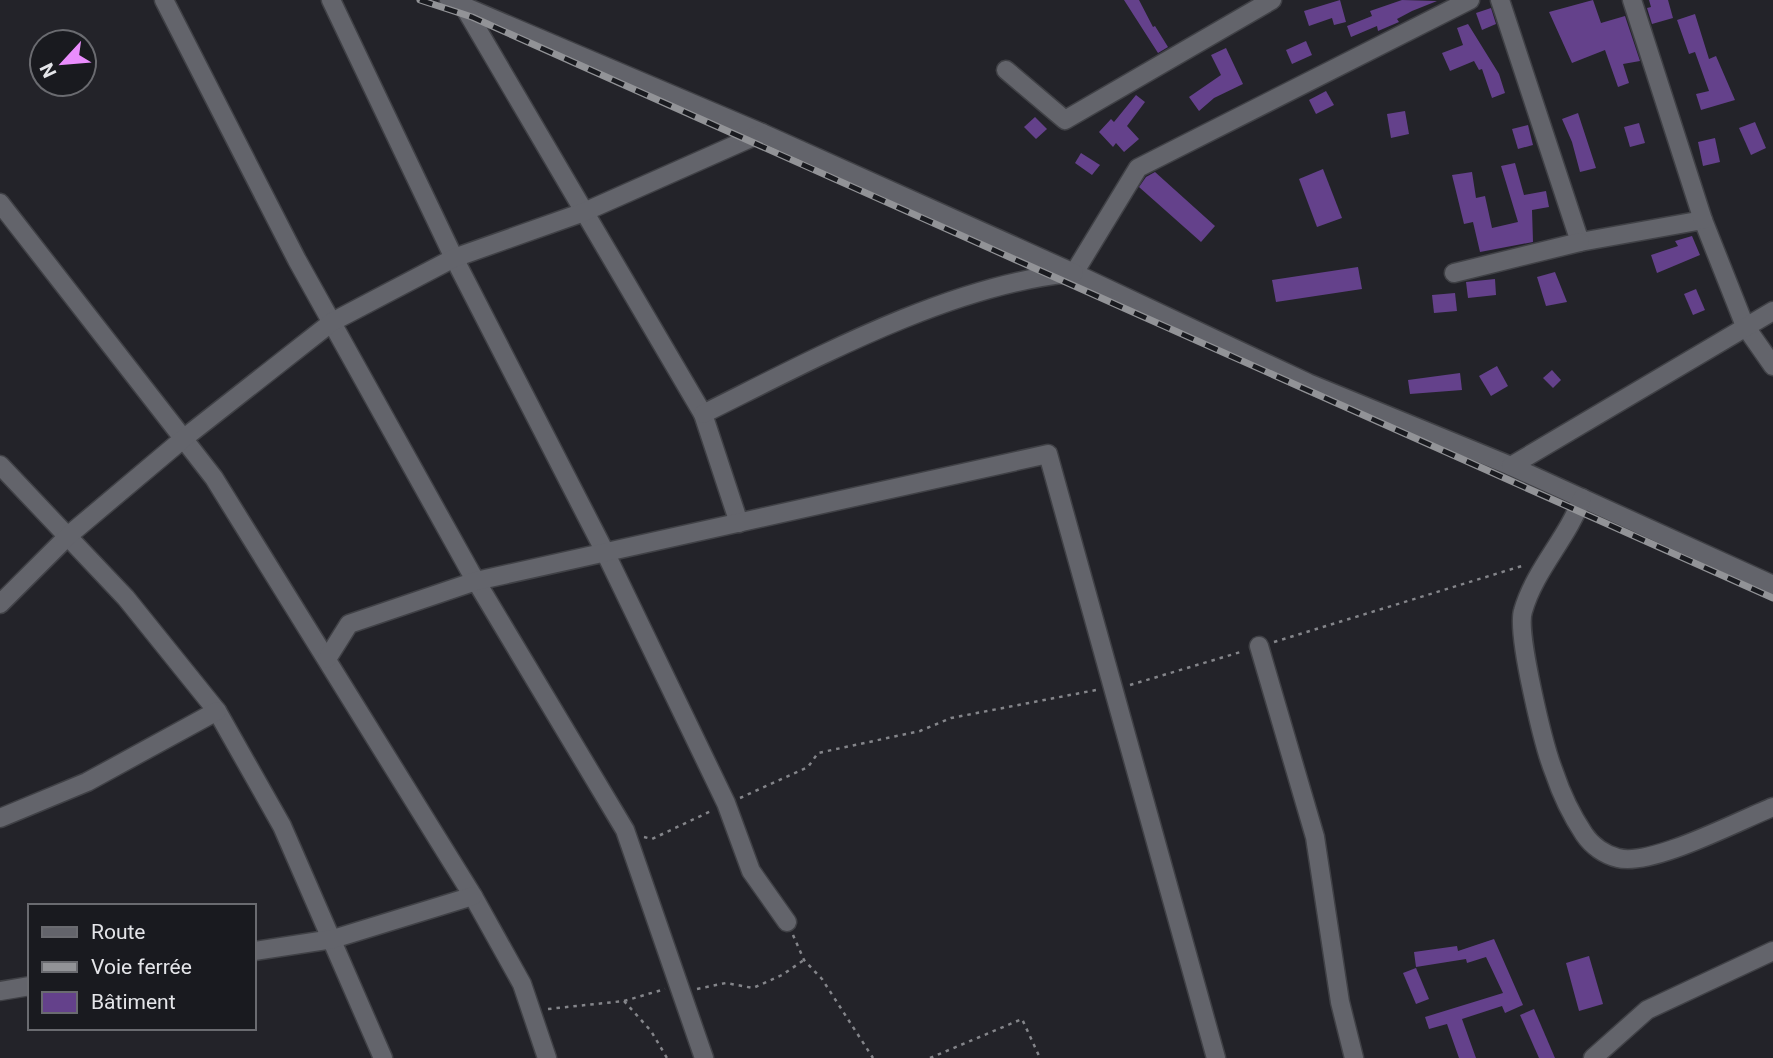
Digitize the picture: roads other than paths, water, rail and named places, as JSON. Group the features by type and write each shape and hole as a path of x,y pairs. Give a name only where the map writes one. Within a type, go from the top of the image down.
{"street":[{"path":"164,0 331,322 476,581 625,830 704,1058"},
{"path":"331,0 454,258 605,552 726,803 751,871 787,922"},
{"path":"1006,70 1065,120 1272,0"},
{"path":"1074,273 1138,168 1470,0"},
{"path":"1500,0 1580,242"},
{"path":"1632,0 1703,219 1745,326 1773,366"},
{"path":"456,3 762,133 1074,273 1308,383 1511,466 1773,585"},
{"path":"456,3 703,414 739,523"},
{"path":"0,604 69,535 183,439 331,322 454,258 584,212 762,133"},
{"path":"0,203 6,222 214,478 473,896 522,984 547,1058"},
{"path":"1454,274 1580,242 1703,219"},
{"path":"703,414 794,369 936,305 1050,275 1074,273"},
{"path":"1511,466 1745,326 1773,312"},
{"path":"327,659 349,624 476,581 1048,454 1216,1058"},
{"path":"0,465 126,598 217,711 282,826 383,1058"},
{"path":"1582,498 1545,559 1521,614 1527,656 1553,772 1585,836 1600,851 1621,859 1640,858 1671,851 1773,807"},
{"path":"1259,646 1315,836 1340,1002 1354,1058"},
{"path":"0,818 86,782 217,711"},
{"path":"256,951 333,939 473,896"},
{"path":"1593,1058 1647,1010 1773,951"},
{"path":"0,991 28,986"}],"railway":[{"path":"420,0 472,17 1773,598"}]}
